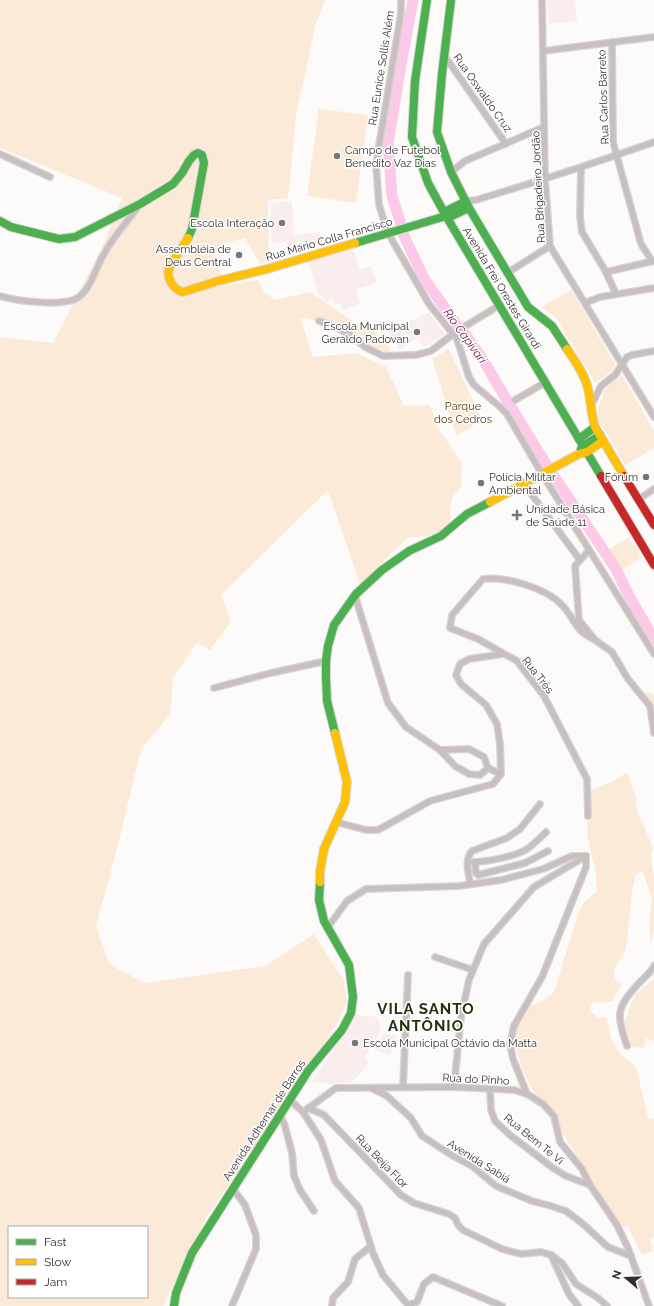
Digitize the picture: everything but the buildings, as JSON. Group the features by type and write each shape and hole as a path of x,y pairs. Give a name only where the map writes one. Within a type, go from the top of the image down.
{"street":[{"name":"Rua Eunice Sollis Além","path":"401,0 401,12 376,164 379,205 429,304 455,332 469,377 474,385 507,414 654,654"},
{"name":"Avenida Frei Orestes Girardi","path":"427,0 415,81 412,138 428,183 446,216 546,382 582,448 654,565"},
{"path":"450,0 437,132 451,172 467,205 528,307 552,326 578,366 588,388 590,408 595,427 654,524"},
{"name":"Rua Brigadeiro Jordão","path":"542,0 544,128 550,246 654,417"},
{"path":"543,51 654,37"},
{"name":"Rua Carlos Barreto","path":"612,42 613,142 641,244 653,261"},
{"name":"Rua Oswaldo Cruz","path":"444,54 506,144"},
{"path":"451,172 465,161 544,128"},
{"path":"467,205 476,200 582,168 654,142"},
{"name":"Rua Mário Colla Francisco","path":"140,204 172,184 182,173 189,160 194,155 198,153 202,155 204,163 192,229 169,268 169,273 175,289 179,292 267,269 446,216 452,216 467,205"},
{"path":"0,154 50,176"},
{"path":"582,168 580,216 582,232 606,272 616,294"},
{"path":"0,221 11,227 59,239 68,239 75,237 140,204"},
{"path":"0,296 21,301 51,303 73,300 80,297 87,289 112,240 130,219 140,204"},
{"path":"507,273 550,246"},
{"path":"606,272 653,261"},
{"path":"585,303 600,297 654,288"},
{"path":"319,322 336,327 350,335 365,347 383,356 416,355 431,351 455,332 500,305"},
{"path":"590,408 601,386 615,376 627,357 632,354 654,350"},
{"path":"515,400 546,382"},
{"path":"582,448 595,427"},
{"path":"582,448 602,438"},
{"name":"Avenida Adhemar de Barros","path":"174,1306 176,1293 192,1253 308,1071 342,1030 351,1013 353,997 349,965 324,921 319,900 320,871 324,849 345,802 347,782 327,700 326,661 328,646 334,625 367,582 382,570 409,551 441,536 468,514 555,467 582,448"},
{"path":"524,484 580,560"},
{"path":"639,499 654,489"},
{"path":"589,550 574,566 579,620 595,640 612,652 628,678 650,706 654,733"},
{"name":"Rua Três","path":"588,816 587,779 544,696 517,661 478,639 450,628 452,615 483,579 491,578 511,580 549,594 562,604 583,633 595,640"},
{"path":"355,596 388,703 406,727 440,750 455,766 469,774 480,775 488,768"},
{"path":"336,822 366,830 378,830 430,801 470,789 494,784 501,774 500,744 497,724 486,704 461,684 456,675 460,664 469,659 504,654"},
{"path":"214,688 271,673 326,661"},
{"path":"440,750 469,749 484,757 488,768 501,774"},
{"path":"470,884 468,862 469,854 472,851 507,838 520,829 540,804"},
{"path":"468,862 520,853 527,849 546,832"},
{"path":"475,862 476,873 478,875 525,863 548,851"},
{"path":"328,927 347,901 366,889 459,886 501,880 543,869 572,856 586,856"},
{"path":"454,1087 461,1017 469,980 484,944 534,887 586,856"},
{"path":"527,1094 513,1058 510,1044 514,1026 542,977 586,867 586,856"},
{"path":"434,957 473,970"},
{"path":"627,1046 619,1020 621,1009 626,998 654,966"},
{"path":"403,1087 408,975"},
{"name":"Avenida Sabiá","path":"369,1087 387,1096 411,1118 422,1136 453,1156 472,1166 496,1186 532,1201 566,1211 608,1247 631,1256"},
{"name":"Rua do Pinho","path":"303,1112 336,1088 454,1087 514,1090 527,1094 543,1104 554,1116 560,1142 582,1169 590,1186 617,1224 631,1256 649,1306"},
{"name":"Rua Bem Te Vi","path":"490,1089 491,1110 495,1121 510,1135 553,1168 566,1176 590,1186"},
{"path":"290,1100 303,1112 321,1140 335,1181 359,1208 371,1246 383,1275 407,1305 415,1304 424,1284 433,1277 502,1306"},
{"name":"Rua Beija Flor","path":"308,1108 324,1115 401,1195 414,1203 449,1214 455,1218 458,1225 463,1230 502,1249 521,1254 541,1252 551,1255"},
{"path":"280,1114 286,1126 292,1153 294,1176 300,1190 314,1211"},
{"path":"232,1306 256,1249 256,1235 245,1205 233,1189"},
{"path":"332,1306 332,1298 348,1282 354,1259 371,1246"},
{"path":"551,1255 569,1294 578,1306"},
{"path":"551,1255 562,1263 576,1284 598,1298 607,1306"}],"shaded area":[{"path":"547,0 575,0 577,21 549,24"},
{"name":"Escola Interação","path":"292,201 294,235 320,232 322,241 308,245 299,254 287,253 287,242 271,243 271,203"},
{"path":"353,249 360,269 371,266 377,283 356,289 360,304 343,310 340,303 335,305 332,300 325,302 322,295 319,296 308,262"},
{"name":"Escola Municipal Geraldo Padovan","path":"429,313 445,334 424,347 418,339 399,349 388,330"},
{"name":"Escola Municipal Octávio da Matta","path":"356,1015 378,1017 381,1030 365,1056 369,1063 350,1083 332,1084 311,1082"},
{"path":"383,1034 397,1035 390,1055 375,1050"}],"green space":[{"path":"0,0 325,0 315,26 297,108 288,198 268,200 269,261 260,264 245,238 222,244 213,259 228,285 258,280 265,293 275,300 310,292 357,324 370,327 390,348 390,353 383,354 362,340 332,324 300,317 313,357 357,353 386,367 404,406 430,405 438,428 462,463 461,487 452,498 450,510 451,519 443,530 427,536 407,538 360,584 328,490 221,595 231,622 210,650 197,643 173,678 170,715 141,749 118,845 96,926 109,964 145,983 265,966 314,934 344,981 347,1002 327,1039 206,1218 163,1306 0,1306 0,337 53,343 104,243 122,198 0,148"},
{"name":"Campo de Futebol Benedito Vaz Dias","path":"319,109 368,115 356,203 307,196"},
{"path":"571,290 615,364 614,369 596,383 556,318 541,307"},
{"name":"Parque dos Cedros","path":"449,349 482,420 456,436 432,358"},
{"path":"622,375 654,431 654,448 625,465 600,424 597,412 605,389"},
{"path":"629,537 642,558 621,570 608,550"},
{"path":"648,692 654,695 654,718 648,699 642,695"},
{"path":"627,772 636,797 636,807 653,848 651,857 654,876 654,932 651,944 649,924 652,899 643,872 636,874 632,892 625,952 614,969 614,979 622,984 612,1001 602,1003 593,1002 589,1010 597,1017 607,1018 611,1038 620,1054 636,1067 648,1118 654,1119 654,1236 650,1239 653,1251 642,1255 628,1226 621,1229 561,1130 557,1117 549,1105 535,1094 523,1072 515,1045 517,1026 528,1007 543,1000 554,991 579,912 584,902 597,892 595,865 591,854 587,833 589,795 592,790 617,779"},
{"path":"654,979 654,1041 646,1038 644,1048 628,1047 624,1045 620,1036 630,1007 636,994"}],"waterway":[{"name":"Rio Capivari","path":"413,0 388,143 392,196 404,236 425,280 485,363 546,464 616,569 629,596 654,639"}],"traffic: fast":[{"path":"427,0 415,81 412,137 428,183 446,216 601,476"},
{"path":"451,0 437,132 451,172 469,208 528,307 552,326 567,349"},
{"path":"0,221 11,227 59,239 75,237 140,204 173,184 189,161 198,153 202,155 204,163 192,229 188,238"},
{"path":"446,216 448,210 466,201"},
{"path":"355,243 446,216 452,216 469,208"},
{"path":"579,439 595,427"},
{"path":"581,449 583,446 600,435"},
{"path":"335,733 327,701 326,677 328,646 334,625 356,594 382,570 409,551 441,536 467,514 490,502"},
{"path":"174,1306 176,1293 192,1253 308,1071 342,1030 351,1013 353,997 349,965 324,921 319,900 320,882"}],"traffic: slow":[{"path":"188,238 172,262 168,272 170,280 174,286 183,292 355,243"},
{"path":"567,349 587,384 595,427 624,476"},
{"path":"490,502 579,454 587,452 603,441"},
{"path":"320,882 320,871 324,849 345,802 347,782 335,733"}],"traffic: jam":[{"path":"601,476 654,565"},
{"path":"624,476 654,525"}],"place":[{"name":"Campo de Futebol Benedito Vaz Dias","path":"337,156"},
{"name":"Escola Interação","path":"282,223"},
{"name":"Assembléia de Deus Central","path":"239,255"},
{"name":"Escola Municipal Geraldo Padovan","path":"417,332"},
{"name":"Fórum","path":"646,477"},
{"name":"Polícia Militar Ambiental","path":"481,483"},
{"name":"Unidade Básica de Saúde 11","path":"517,515"},
{"name":"Escola Municipal Octávio da Matta","path":"355,1043"}],"district":[{"name":"VILA SANTO ANTÔNIO","path":"426,1018"}]}
